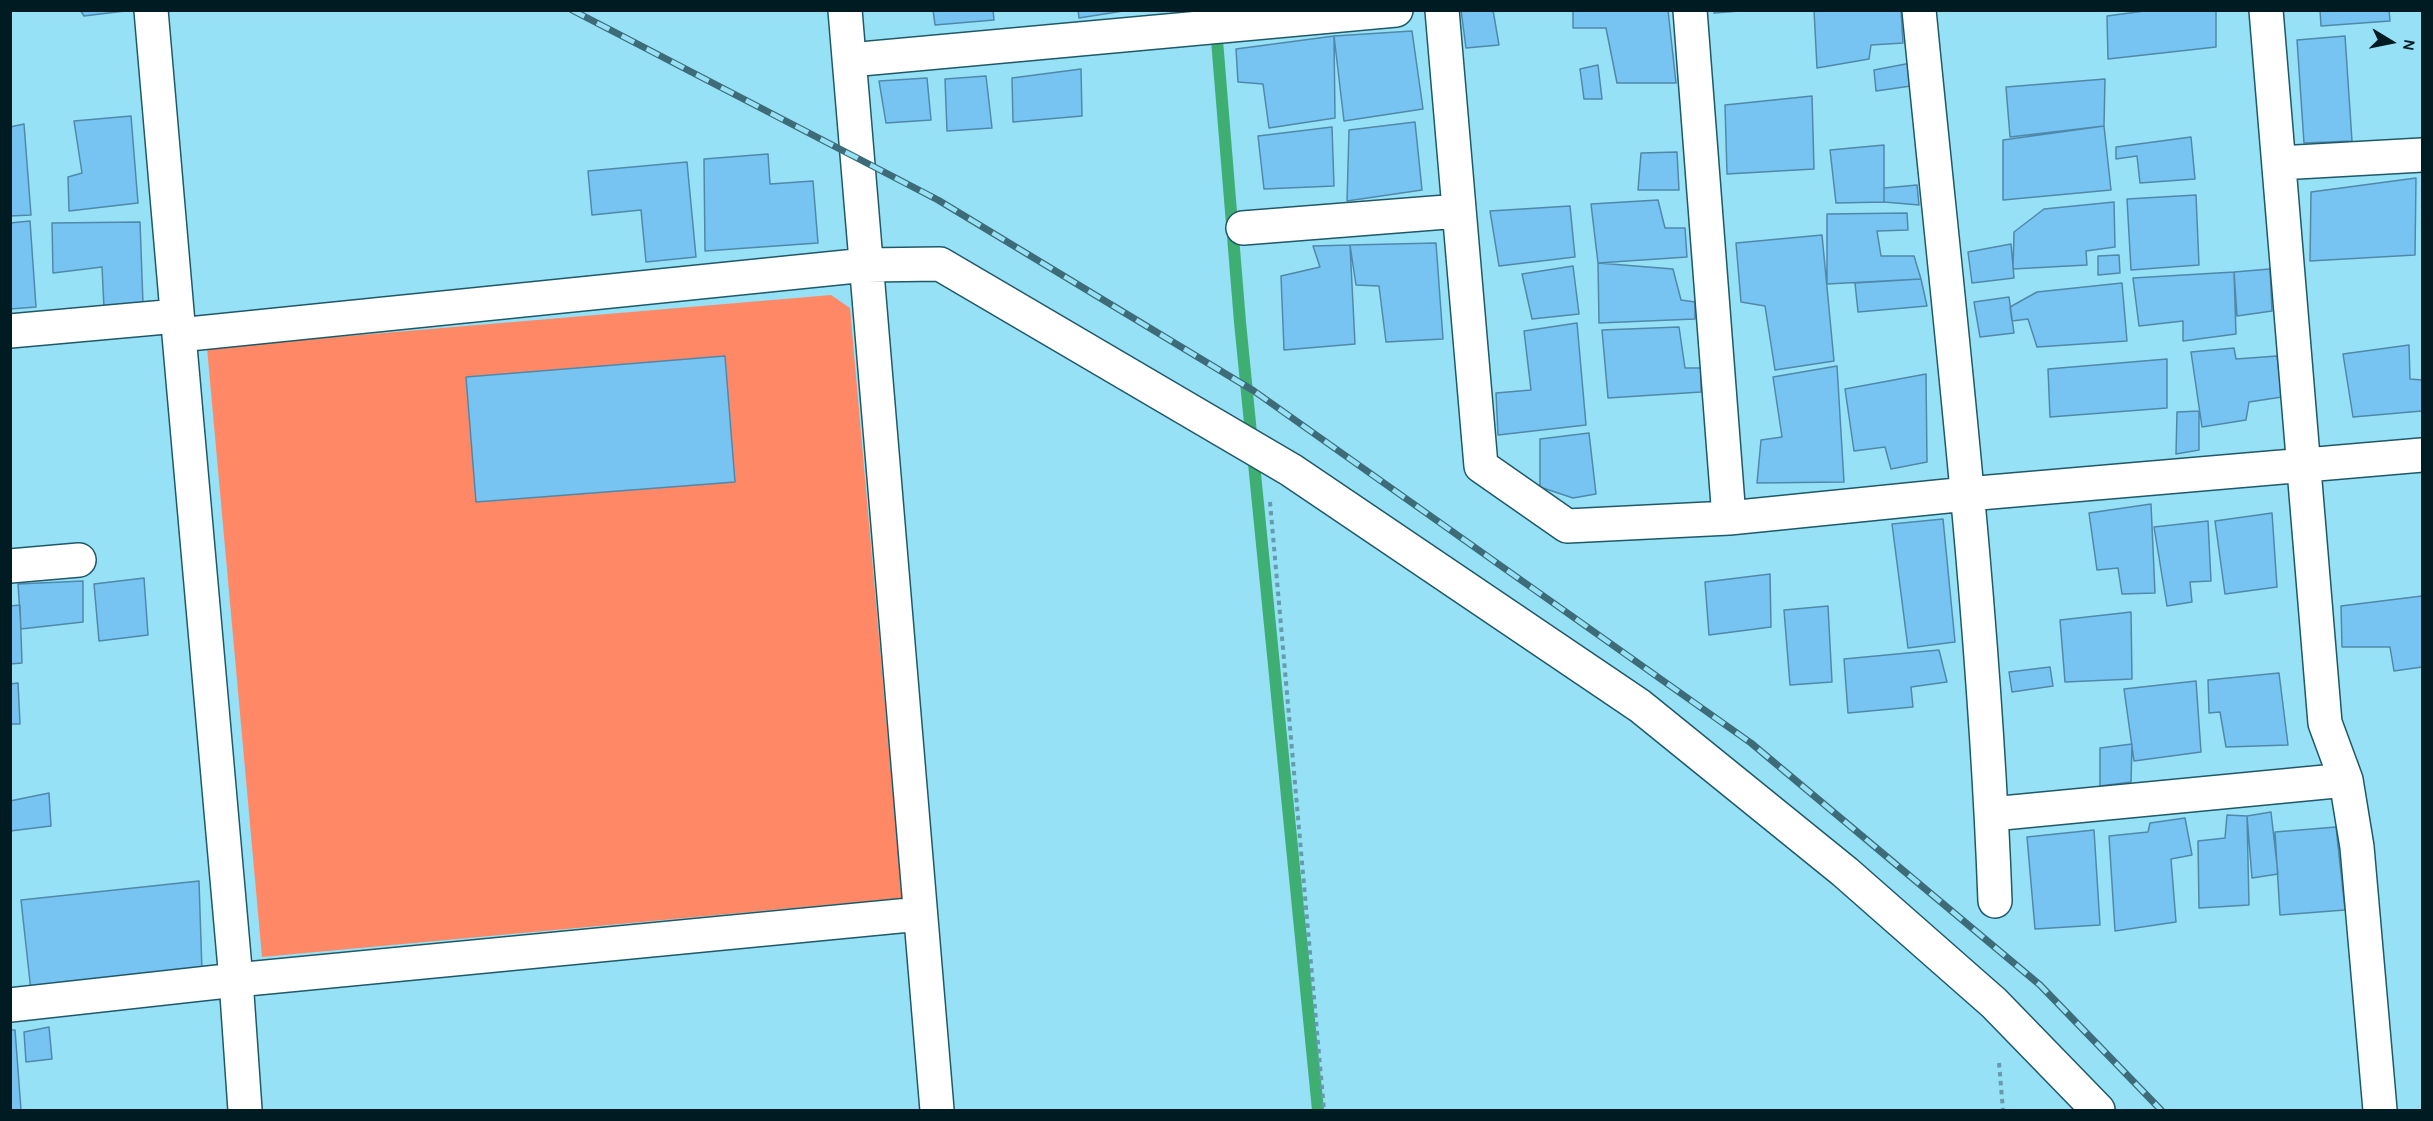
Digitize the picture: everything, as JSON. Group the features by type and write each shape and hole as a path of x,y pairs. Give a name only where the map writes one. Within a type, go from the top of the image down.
{"street":[{"path":"151,10 236,980 245,1110"},
{"path":"845,10 937,1110"},
{"path":"850,60 1396,10"},
{"path":"1442,10 1481,466 1567,526 1729,518 1967,494 2422,455"},
{"path":"1690,10 1729,518"},
{"path":"1919,10 1967,494 1992,814 1995,901"},
{"path":"2266,10 2325,723 2346,780 2357,847 2380,1110"},
{"path":"2279,163 2422,155"},
{"path":"1243,228 1459,211"},
{"path":"10,331 178,325 866,265 940,264 1301,477 1640,706 1845,872 1994,1004 2098,1110"},
{"path":"10,566 79,560"},
{"path":"1992,814 2346,780"},
{"path":"10,1005 236,980 920,914"}],"path":[{"path":"1266,455 1324,1110"}],"shaded area":[{"path":"831,295 850,308 902,898 262,957 207,348"}],"building":[{"path":"80,10 125,10 125,11 84,16"},
{"path":"933,10 993,10 994,20 935,25"},
{"path":"1078,10 1123,10 1123,11 1079,18"},
{"path":"1461,10 1493,10 1499,45 1466,48"},
{"path":"1573,10 1668,10 1676,83 1617,83 1606,28 1573,28"},
{"path":"1714,10 1754,10 1714,13"},
{"path":"1814,10 1901,10 1903,43 1871,45 1869,59 1817,68"},
{"path":"2152,10 2216,10 2216,47 2108,59 2107,16"},
{"path":"2320,10 2389,10 2390,21 2321,26"},
{"path":"1412,31 1423,109 1344,121 1334,36"},
{"path":"1334,36 1335,118 1269,128 1263,84 1238,82 1236,49"},
{"path":"2345,36 2352,141 2304,143 2297,40"},
{"path":"1911,63 1911,86 1876,91 1874,70"},
{"path":"1598,65 1602,99 1584,99 1580,69"},
{"path":"1081,69 1082,116 1013,122 1012,78"},
{"path":"986,76 992,128 947,131 945,79"},
{"path":"927,78 931,120 886,123 879,81"},
{"path":"2105,79 2104,126 2010,137 2006,87"},
{"path":"1812,96 1814,169 1727,174 1725,105"},
{"path":"131,116 138,203 69,211 68,177 82,173 74,121"},
{"path":"1415,122 1422,190 1347,201 1349,130"},
{"path":"24,124 31,215 10,216 10,127"},
{"path":"2104,126 2111,190 2003,200 2003,140"},
{"path":"1332,127 1334,186 1264,189 1258,136"},
{"path":"2191,137 2195,179 2140,183 2137,156 2116,159 2116,147"},
{"path":"1884,145 1884,202 1836,203 1830,150"},
{"path":"1677,152 1679,190 1638,190 1641,153"},
{"path":"768,154 770,184 813,181 818,243 705,251 704,159"},
{"path":"687,162 696,257 646,262 641,210 592,215 588,171"},
{"path":"2416,178 2415,255 2310,261 2311,192"},
{"path":"1917,185 1919,205 1884,202 1884,188"},
{"path":"2196,195 2199,265 2131,270 2127,199"},
{"path":"1658,200 1665,228 1685,228 1687,257 1598,263 1591,204"},
{"path":"2114,202 2115,247 2086,251 2087,265 2013,269 2014,232 2044,209"},
{"path":"1570,206 1575,257 1499,266 1490,211"},
{"path":"1907,213 1908,230 1877,231 1881,256 1914,256 1921,279 1827,284 1827,214"},
{"path":"30,221 36,307 10,309 10,223"},
{"path":"140,222 143,304 104,308 102,267 53,273 52,223"},
{"path":"1822,235 1834,361 1775,370 1765,306 1741,302 1736,243"},
{"path":"1436,243 1443,339 1386,342 1379,286 1356,285 1350,245"},
{"path":"2011,244 2014,278 1972,283 1968,252"},
{"path":"1350,245 1355,344 1284,350 1281,276 1320,267 1313,246"},
{"path":"2119,255 2120,273 2098,275 2098,256"},
{"path":"1598,263 1673,269 1681,300 1695,302 1695,319 1599,323"},
{"path":"1573,266 1579,314 1532,319 1522,274"},
{"path":"2270,269 2272,311 2237,316 2234,272"},
{"path":"2234,272 2236,334 2183,341 2183,321 2139,326 2133,278"},
{"path":"1921,279 1927,306 1858,312 1855,283"},
{"path":"2122,283 2127,341 2037,347 2028,319 2012,321 2010,307 2037,292"},
{"path":"2009,297 2014,333 1980,337 1974,302"},
{"path":"1577,323 1586,425 1498,435 1496,393 1531,390 1524,331"},
{"path":"1679,327 1685,368 1701,368 1701,392 1608,398 1602,330"},
{"path":"2409,345 2410,379 2422,380 2422,411 2353,417 2343,354"},
{"path":"2234,348 2236,359 2277,356 2282,397 2249,402 2246,420 2202,427 2191,352"},
{"path":"725,356 735,482 476,502 466,377"},
{"path":"2167,359 2167,408 2050,417 2048,369"},
{"path":"1837,366 1844,482 1757,483 1761,440 1782,437 1773,377"},
{"path":"1926,374 1927,462 1891,469 1885,447 1854,451 1845,389"},
{"path":"2199,411 2199,450 2176,454 2177,412"},
{"path":"1589,433 1596,494 1573,498 1540,487 1540,439"},
{"path":"2151,504 2155,593 2122,594 2118,568 2097,570 2089,513"},
{"path":"2272,513 2277,587 2225,594 2215,521"},
{"path":"1943,519 1955,642 1908,648 1892,524"},
{"path":"2208,521 2211,581 2190,582 2192,602 2167,606 2154,527"},
{"path":"1770,574 1771,627 1709,635 1705,582"},
{"path":"144,578 148,635 99,641 94,584"},
{"path":"83,581 83,622 21,629 18,584"},
{"path":"2422,596 2422,667 2394,671 2390,647 2342,647 2341,606"},
{"path":"20,605 22,663 10,664 10,606"},
{"path":"1828,606 1832,682 1790,685 1784,610"},
{"path":"2131,612 2132,679 2065,682 2060,620"},
{"path":"1939,650 1947,682 1911,687 1913,707 1848,713 1844,659"},
{"path":"2050,667 2053,686 2012,692 2009,672"},
{"path":"2279,673 2288,745 2226,747 2220,712 2209,713 2208,680"},
{"path":"2196,681 2201,752 2134,761 2124,689"},
{"path":"18,683 20,724 10,724 10,684"},
{"path":"2132,744 2131,782 2100,786 2100,748"},
{"path":"49,793 51,826 10,831 10,801"},
{"path":"2271,812 2278,874 2252,878 2247,816"},
{"path":"2227,815 2247,816 2249,905 2199,908 2198,841 2225,838"},
{"path":"2185,818 2192,855 2171,859 2176,922 2115,931 2109,836 2148,832 2150,823"},
{"path":"2336,827 2345,910 2280,915 2275,832"},
{"path":"2094,830 2100,925 2035,929 2027,837"},
{"path":"199,881 202,971 31,991 21,900"},
{"path":"49,1027 52,1059 26,1062 24,1032"},
{"path":"10,1030 15,1030 21,1110 10,1110"}],"waterway":[{"path":"1216,28 1240,322 1318,1110"}],"railway":[{"path":"572,10 938,200 1254,391 1751,743 2040,985 2161,1110"}]}
